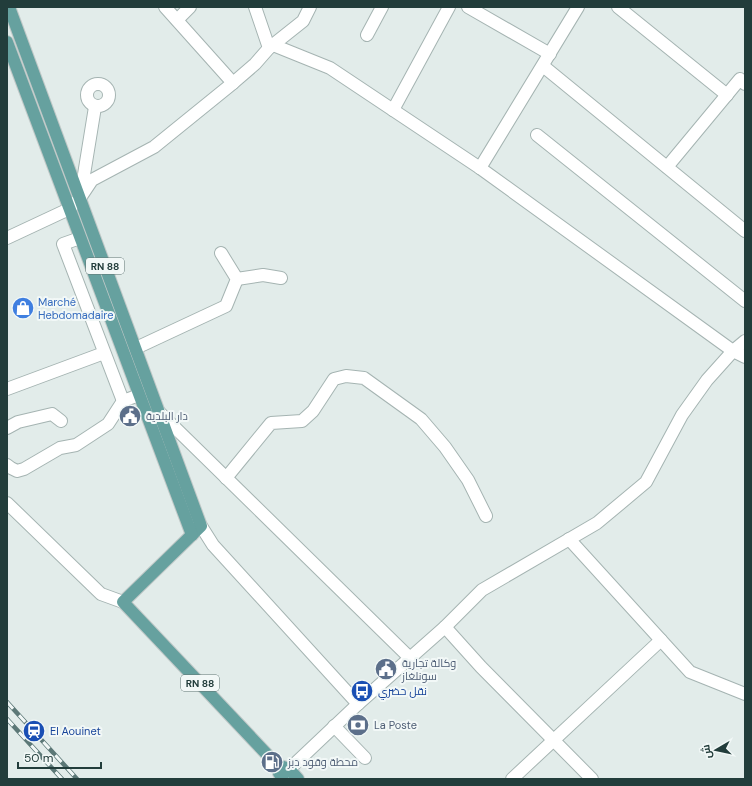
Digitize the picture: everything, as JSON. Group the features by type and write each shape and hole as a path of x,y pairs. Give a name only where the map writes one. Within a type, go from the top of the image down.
{"main road":[{"name":"RN 88","path":"8,8 136,348 201,526"},
{"name":"RN 88","path":"7,42 192,535"},
{"path":"123,602 201,526"},
{"name":"RN 88","path":"123,602 281,774 298,779"}],"street":[{"path":"165,7 233,83"},
{"path":"177,20 190,7"},
{"path":"255,7 271,46 330,68 480,168 733,351 745,358"},
{"path":"7,238 69,209 80,198 92,180 154,148 255,64 271,46 302,21 310,7"},
{"path":"367,35 382,7"},
{"path":"393,110 449,7"},
{"path":"468,7 550,54"},
{"path":"480,168 578,7"},
{"path":"618,7 727,95"},
{"path":"543,66 745,231"},
{"path":"667,167 740,79 745,84"},
{"path":"24,88 37,83"},
{"path":"80,198 95,107"},
{"path":"537,135 745,301"},
{"path":"80,238 62,244 123,401"},
{"path":"222,253 237,279"},
{"path":"237,279 263,275 281,278"},
{"path":"136,348 226,306 237,279"},
{"path":"281,774 445,628 482,590 597,523 646,482 682,415 707,380 733,351 745,341"},
{"path":"7,388 104,353"},
{"path":"226,478 271,423 302,421 312,411 334,379 346,376 364,378 421,420 445,447 468,480 486,516"},
{"path":"7,465 17,471 24,469 60,448 76,445 108,424 123,401 139,395"},
{"path":"159,412 410,658"},
{"path":"7,428 18,422 52,414 61,421"},
{"path":"7,503 101,594 123,602"},
{"path":"201,526 213,545 358,704"},
{"path":"569,539 690,672 741,691 745,694"},
{"path":"445,628 480,667 592,779"},
{"path":"512,779 661,640"},
{"path":"334,726 365,758"}],"railway":[{"path":"7,702 77,779"},
{"path":"7,719 62,779"}],"place":[{"name":"Marché Hebdomadaire","path":"23,308"},
{"name":"دار البلدية","path":"130,416"},
{"name":"وكالة تجارية سونلغاز","path":"386,669"},
{"name":"نقل حضري","path":"362,691"},
{"name":"La Poste","path":"358,725"},
{"name":"El Aouinet","path":"34,731"},
{"name":"محطة وقود دبز","path":"272,762"}]}
